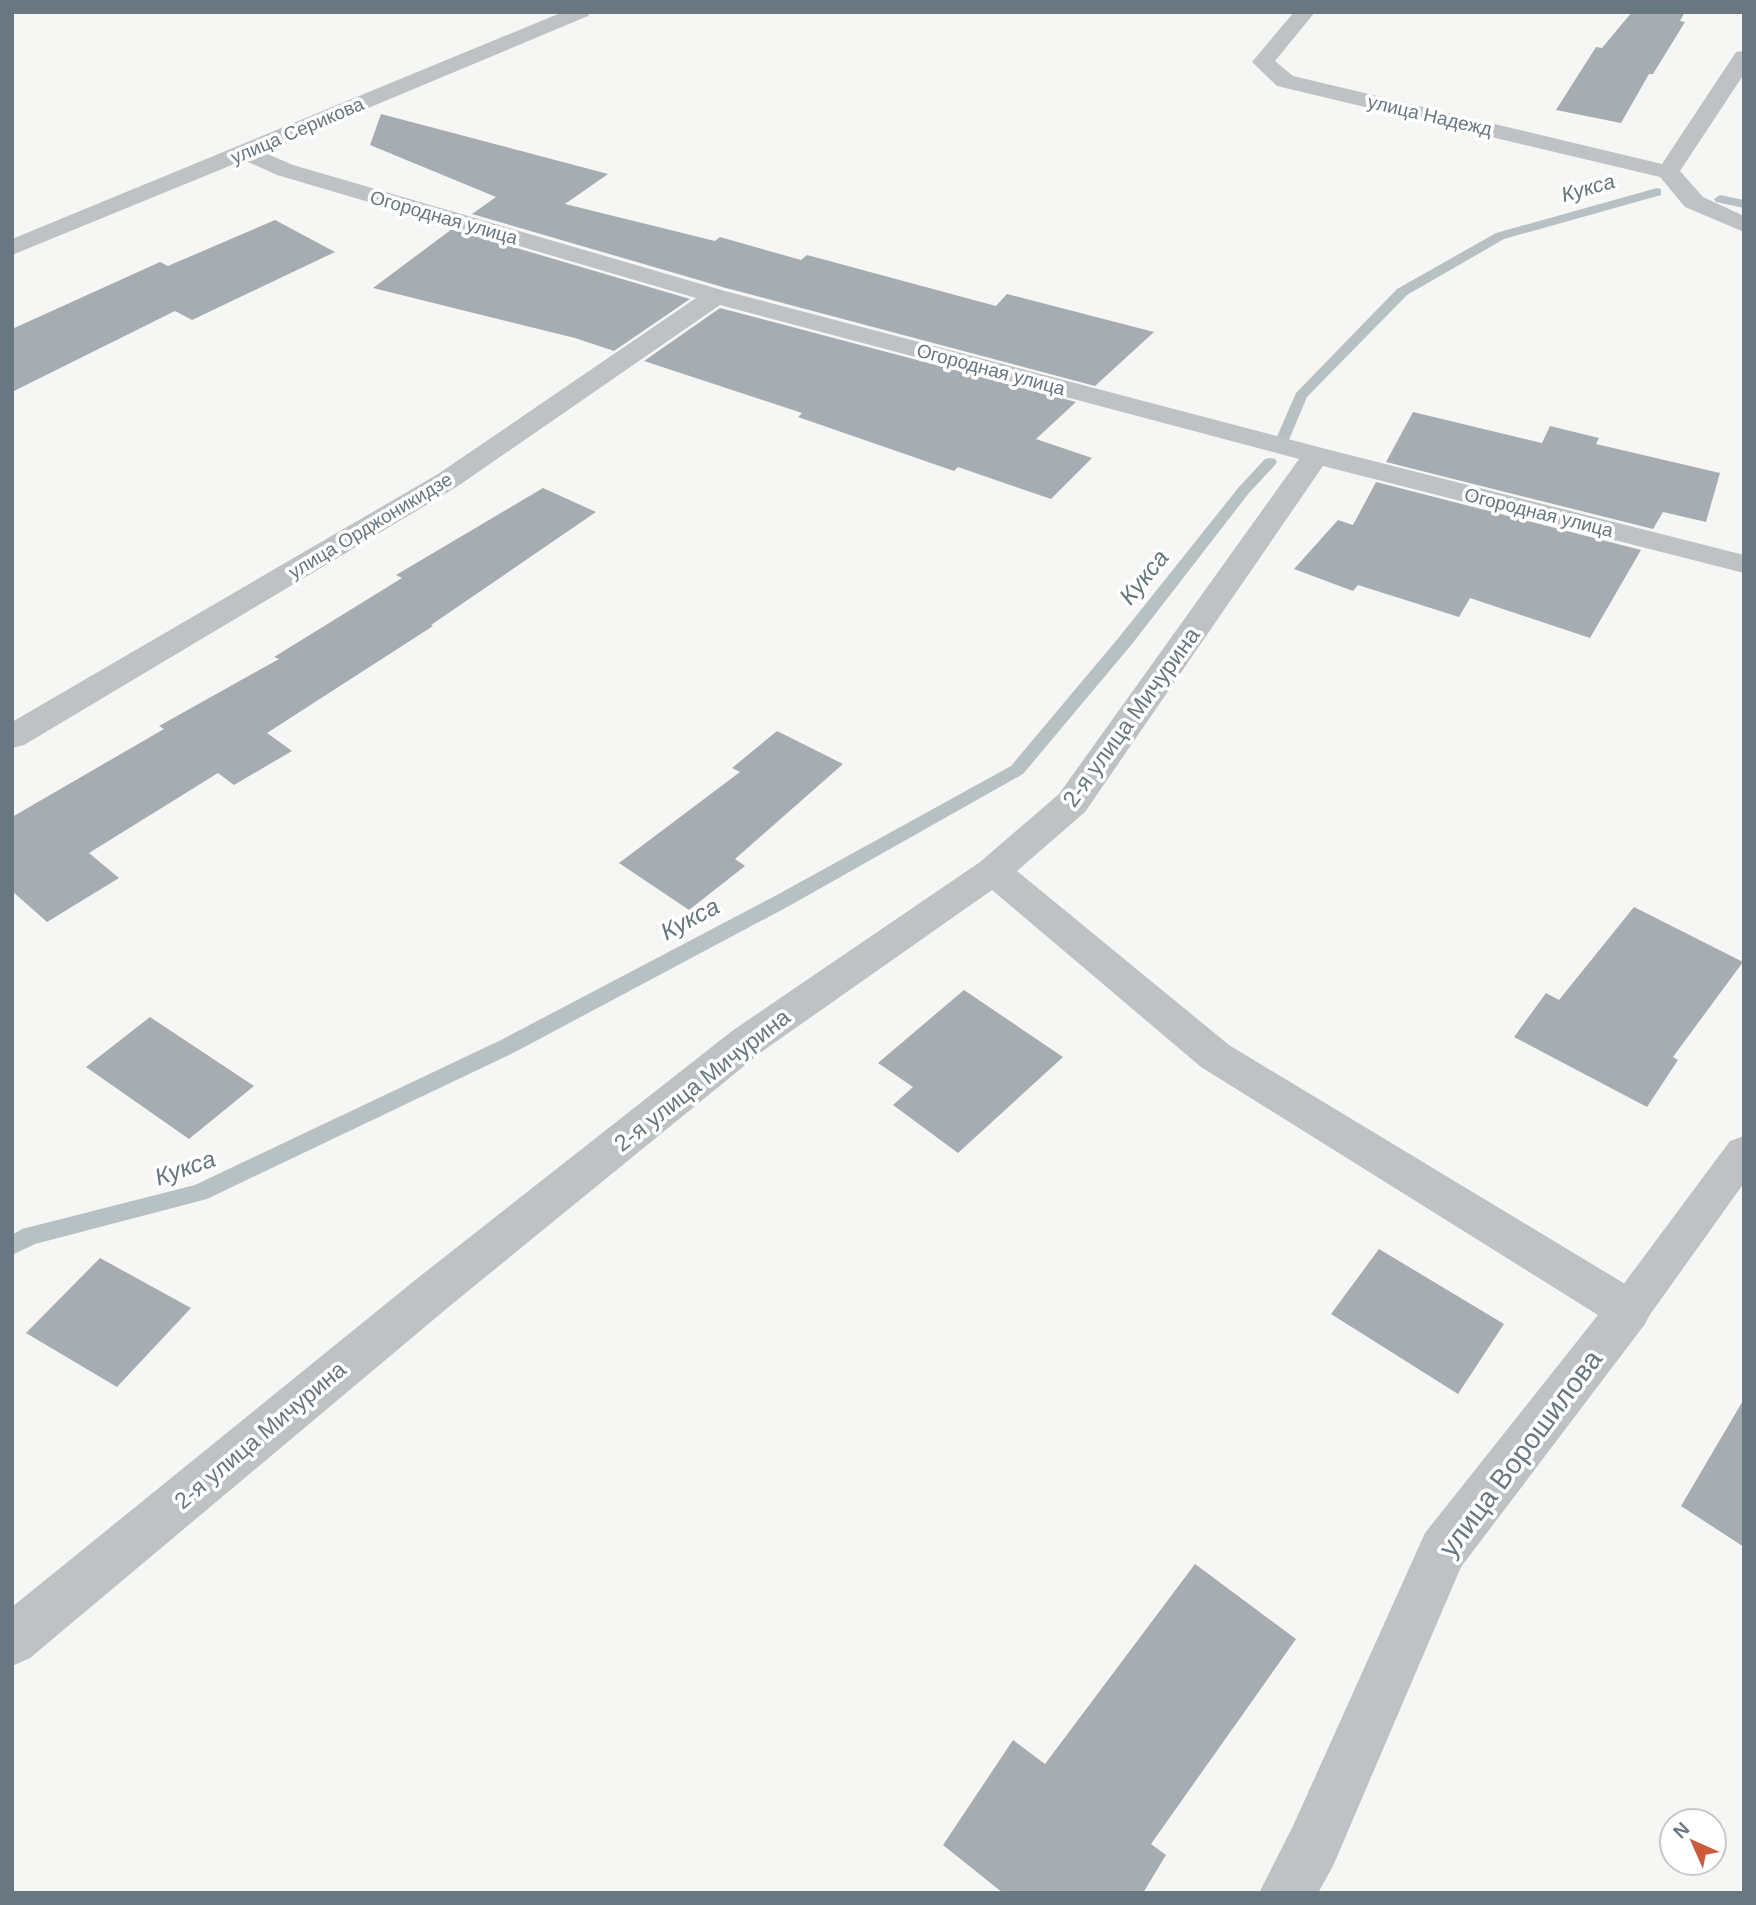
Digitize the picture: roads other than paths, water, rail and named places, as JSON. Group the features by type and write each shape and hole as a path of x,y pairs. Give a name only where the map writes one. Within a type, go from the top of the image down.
{"street":[{"name":"улица Серикова","path":"12,248 581,12"},
{"name":"улица Надежд","path":"1305,12 1263,62 1285,81 1668,172"},
{"path":"1744,57 1668,172 1694,202 1744,225"},
{"name":"Огородная улица","path":"244,152 285,170 716,296 1316,455 1744,564"},
{"name":"улица Орджоникидзе","path":"12,737 448,480 716,296"},
{"name":"2-я улица Мичурина","path":"12,1640 436,1291 746,1042 993,871 1072,803 1316,455"},
{"path":"993,871 1215,1056 1629,1310"},
{"name":"улица Ворошилова","path":"1287,1893 1313,1846 1443,1550 1629,1310"}],"lane":[{"name":"улица Ворошилова","path":"1629,1310 1744,1152"}],"waterway":[{"name":"Кукса","path":"1283,439 1301,396 1402,292 1500,236 1657,192"},
{"name":"Кукса","path":"1720,199 1744,204"},
{"name":"Кукса","path":"12,1246 30,1236 199,1193 508,1046 782,901 1017,770 1126,640 1244,490 1270,462"}]}
